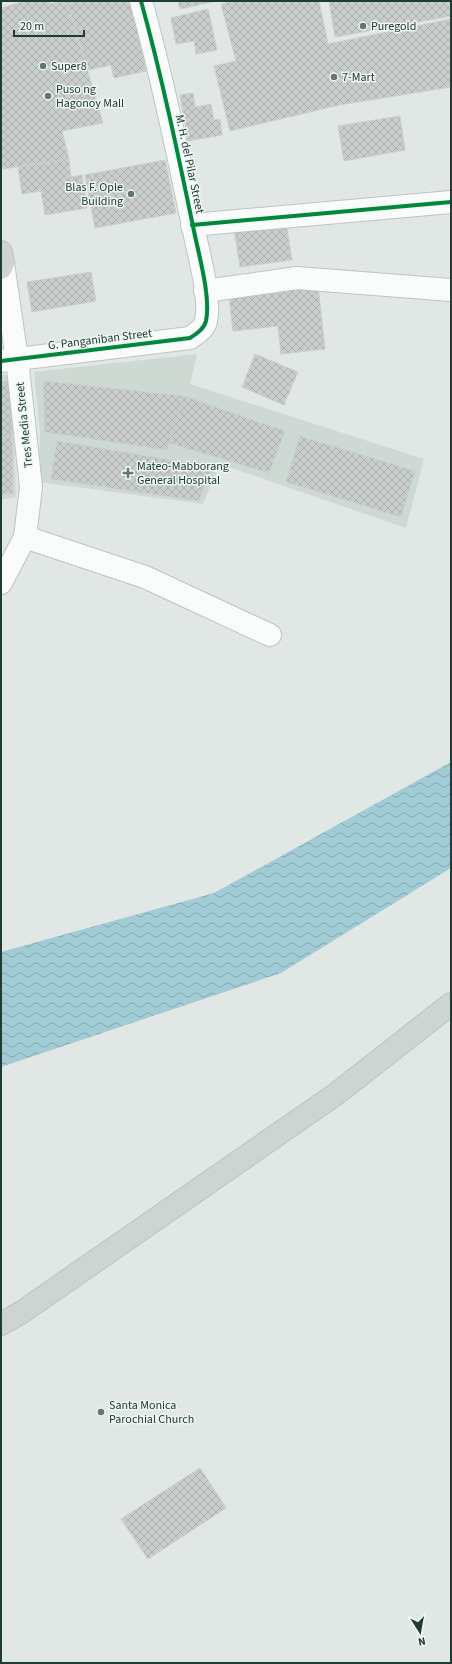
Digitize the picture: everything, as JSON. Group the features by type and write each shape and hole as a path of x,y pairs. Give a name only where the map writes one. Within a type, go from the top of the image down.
{"main road":[{"path":"1,1324 22,1312 336,1094 451,1004"}],"street":[{"name":"M. H. del Pilar Street","path":"141,1 165,95 205,291 207,308 206,323 200,332"},
{"path":"192,225 451,202"},
{"name":"Tres Media Street","path":"1,583 25,537 31,487 9,360 2,261"},
{"path":"205,291 297,278 451,290"},
{"name":"G. Panganiban Street","path":"9,360 190,338 200,332"},
{"path":"25,537 145,577 270,635"}],"shaded area":[{"path":"197,354 190,384 424,459 406,528 220,464 203,504 39,482 40,434 34,372"},
{"path":"12,374 16,497 1,500 1,375"}],"water":[{"path":"451,762 451,868 281,973 1,1067 1,952 214,893"}],"building":[{"name":"Puso ng Hagonoy Mall","path":"25,1 49,1 49,4 67,1 103,123 62,131 69,159 3,169 1,155 1,8"},
{"path":"67,1 132,1 146,71 114,78 111,65 88,70"},
{"path":"178,1 217,1 180,9"},
{"name":"7-Mart","path":"233,1 319,1 328,44 451,19 451,87 339,105 230,131 214,66 236,61 221,4"},
{"name":"Puregold","path":"329,1 451,1 451,16 335,37"},
{"path":"208,9 217,50 196,54 194,41 176,44 171,18"},
{"path":"193,93 195,107 211,104 214,120 220,119 222,135 188,141 180,95"},
{"path":"400,116 405,150 344,161 338,126"},
{"path":"69,159 71,177 82,175 87,208 45,215 41,191 22,194 18,167"},
{"name":"Blas F. Ople Building","path":"165,160 176,213 95,228 85,175"},
{"path":"286,222 292,260 240,267 234,229"},
{"path":"91,272 96,301 32,312 27,282"},
{"path":"318,286 325,349 281,354 278,326 233,331 229,296"},
{"path":"255,354 298,372 284,405 242,387"},
{"path":"1,381 12,381 12,436 1,437"},
{"path":"43,381 184,396 167,450 45,432"},
{"path":"184,396 285,431 269,473 169,443"},
{"path":"12,436 13,494 1,494 1,437"},
{"path":"300,436 415,471 401,517 286,482"},
{"name":"Mateo-Mabborang General Hospital","path":"57,441 212,467 199,501 51,479"},
{"path":"200,1468 226,1508 148,1559 121,1519"}],"cycle path":[{"path":"1,361 190,338 200,331 205,324 207,300 204,276 156,58 141,1"},
{"path":"192,225 451,202"}],"place":[{"name":"Puregold","path":"363,26"},
{"name":"Super8","path":"43,66"},
{"name":"7-Mart","path":"334,77"},
{"name":"Puso ng Hagonoy Mall","path":"48,96"},
{"name":"Blas F. Ople Building","path":"131,194"},
{"name":"Mateo-Mabborang General Hospital","path":"128,473"},
{"name":"Santa Monica Parochial Church","path":"101,1412"}]}
